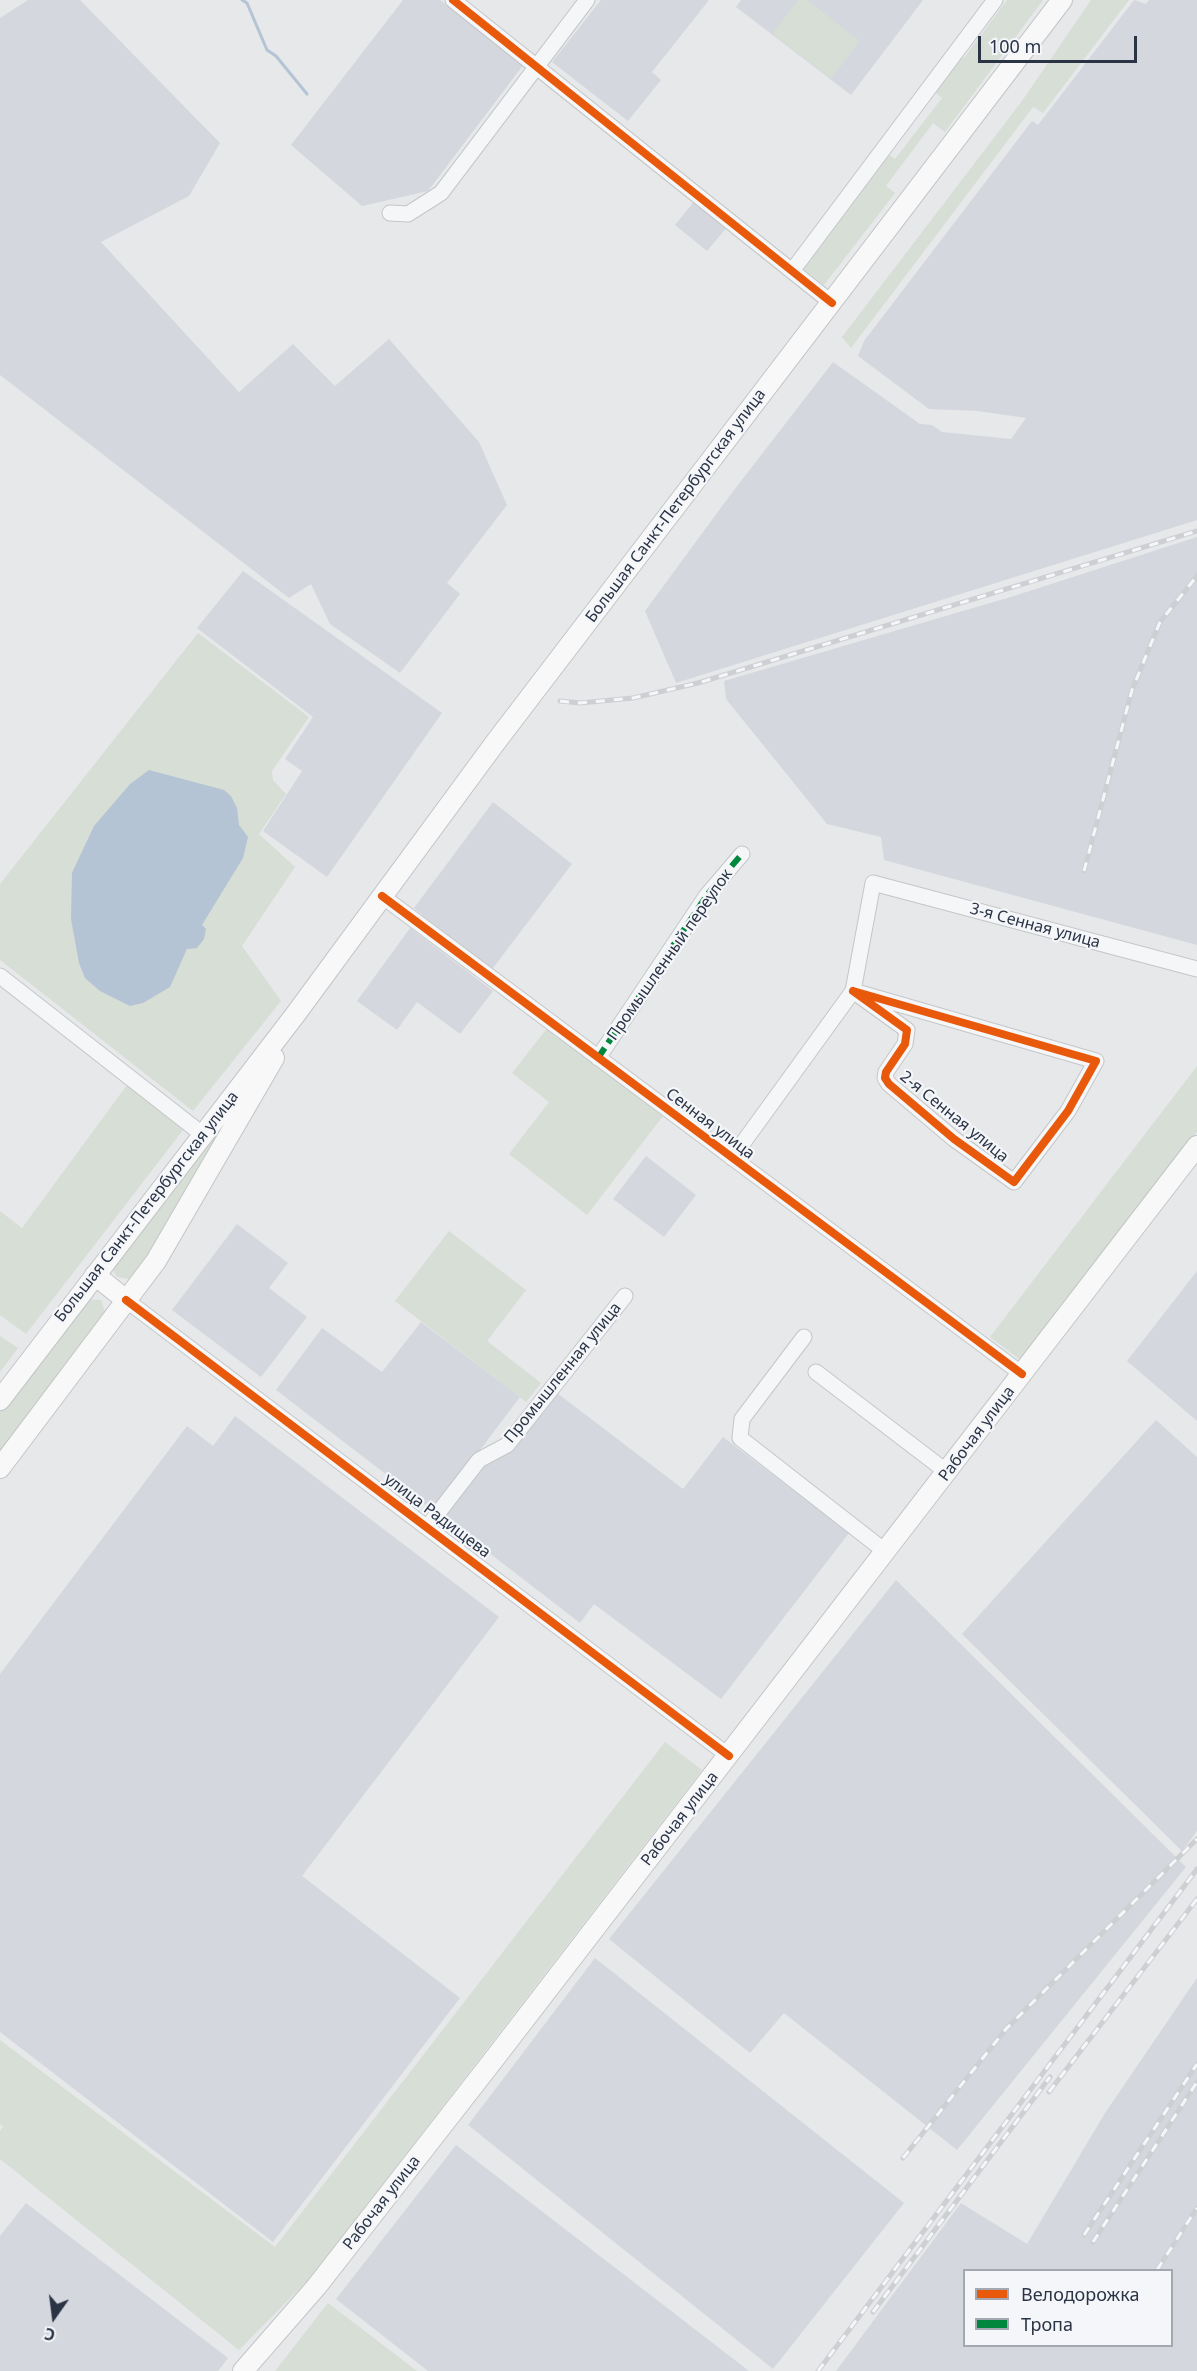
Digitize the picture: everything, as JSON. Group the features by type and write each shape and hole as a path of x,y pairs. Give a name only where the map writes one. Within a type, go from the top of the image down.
{"main road":[{"name":"Большая Санкт-Петербургская улица","path":"0,1400 295,1015 382,896 1062,0"},
{"name":"Большая Санкт-Петербургская улица","path":"0,1468 156,1260 266,1073 295,1015"},
{"name":"Рабочая улица","path":"243,2371 322,2279 729,1756 1197,1146"},
{"path":"95,1275 126,1300"}],"street":[{"path":"453,0 832,303"},
{"path":"390,213 408,214 441,193 587,0"},
{"path":"792,271 995,0"},
{"name":"Промышленный переулок","path":"598,1058 707,896 742,854"},
{"name":"3-я Сенная улица","path":"853,991 873,883 1197,969"},
{"name":"Сенная улица","path":"382,896 1022,1374"},
{"path":"0,976 202,1134"},
{"path":"732,1158 853,991"},
{"name":"2-я Сенная улица","path":"853,991 1096,1061 1068,1111 1014,1182 954,1139 889,1084 885,1078 886,1072 905,1044 907,1030 853,991"},
{"name":"Промышленная улица","path":"428,1526 479,1460 507,1445 625,1296"},
{"name":"улица Радищева","path":"126,1300 428,1526 729,1756"},
{"path":"804,1337 742,1419 740,1438 886,1552"},
{"path":"816,1372 947,1472"}],"shaded area":[{"path":"28,0 80,0 220,143 189,196 101,242 239,392 293,344 335,386 389,339 479,442 507,505 447,583 460,594 400,673 330,624 311,584 289,598 0,375 0,18"},
{"path":"403,0 440,0 524,64 428,191 362,206 291,145"},
{"path":"601,0 709,0 652,72 661,80 628,121 552,62"},
{"path":"741,0 923,0 851,95 736,7"},
{"path":"798,0 807,0 860,41 831,79 772,34"},
{"path":"1007,0 1043,0 945,132 933,123 886,186 895,193 824,285 800,266 885,152 895,159 942,98 932,90 959,55 964,58"},
{"path":"1091,0 1129,0 1043,113 1033,107 851,348 842,337 1022,101"},
{"path":"1134,0 1146,4 1149,0 1197,0 1197,520 676,683 645,611 731,494 833,362 920,424 932,425 942,432 1011,439 1026,418 978,411 929,409 858,356 864,341 1032,121 1038,125"},
{"path":"695,200 728,226 707,251 675,225"},
{"path":"1197,537 1197,945 884,860 881,837 827,824 726,699 724,681 1014,596"},
{"path":"243,571 442,713 327,877 263,831 302,771 285,759 313,717 197,628"},
{"path":"198,633 309,717 272,771 273,780 286,794 259,834 295,867 242,946 281,1001 193,1111 0,960 0,884"},
{"path":"493,802 572,864 490,972 414,908"},
{"path":"410,928 493,991 460,1034 417,1002 397,1030 357,1001"},
{"path":"548,1027 663,1116 587,1215 509,1154 549,1102 512,1073"},
{"path":"1197,1066 1197,1132 1022,1361 990,1337"},
{"path":"251,1081 155,1248 135,1276 129,1279 117,1277 111,1267"},
{"path":"127,1085 183,1130 26,1334 0,1315 0,1211 22,1228"},
{"path":"646,1156 696,1195 664,1237 613,1199"},
{"path":"237,1224 288,1263 269,1288 307,1317 261,1377 172,1310"},
{"path":"449,1231 526,1290 487,1341 541,1383 526,1402 395,1301"},
{"path":"1197,1271 1197,1421 1127,1361"},
{"path":"82,1299 101,1300 107,1317 0,1457 0,1408"},
{"path":"421,1322 520,1397 434,1511 276,1390 322,1328 382,1372"},
{"path":"0,1336 18,1348 0,1372"},
{"path":"557,1393 683,1489 723,1437 849,1533 721,1699 594,1604 580,1623 444,1518 491,1458"},
{"path":"235,1416 499,1617 302,1876 460,1998 273,2242 0,2032 0,1674 187,1426 213,1446"},
{"path":"1156,1420 1197,1457 1197,1831 1182,1851 962,1634"},
{"path":"896,1580 1186,1867 957,2150 784,2013 750,2053 609,1939"},
{"path":"665,1742 702,1770 312,2276 239,2350 0,2159 0,2131 3,2127 0,2124 0,2040 275,2247"},
{"path":"595,1958 904,2203 773,2369 468,2125"},
{"path":"1197,1978 1197,2371 836,2371 961,2203 1027,2244 1105,2113"},
{"path":"456,2145 749,2371 428,2371 336,2299"},
{"path":"26,2203 228,2358 218,2371 0,2371 0,2236"},
{"path":"328,2303 417,2371 275,2371"}],"water":[{"path":"149,770 224,790 231,796 237,808 239,825 248,837 243,858 202,925 206,929 204,939 197,948 187,949 170,987 143,1003 130,1006 100,991 85,978 79,963 71,919 72,873 94,826 130,784"}],"waterway":[{"path":"242,0 247,3 267,50 276,56 307,94"}],"railway":[{"path":"560,701 580,703 633,698 698,683 1197,531"},
{"path":"1084,871 1132,690 1160,622 1197,576"},
{"path":"903,2158 1006,2029 1197,1839"},
{"path":"818,2371 1197,1869"},
{"path":"1049,2092 1197,1899"},
{"path":"1084,2235 1197,2064"},
{"path":"873,2312 1050,2077"},
{"path":"1093,2242 1197,2082"},
{"path":"1158,2269 1197,2208"}],"marked path":[{"path":"598,1058 707,895 742,854"}],"cycle path":[{"path":"453,0 832,303"},
{"path":"382,896 1022,1374"},
{"path":"853,991 1096,1061 1068,1111 1014,1182 954,1139 889,1084 885,1078 886,1072 905,1044 907,1030 853,991"},
{"path":"126,1300 729,1756"}]}
